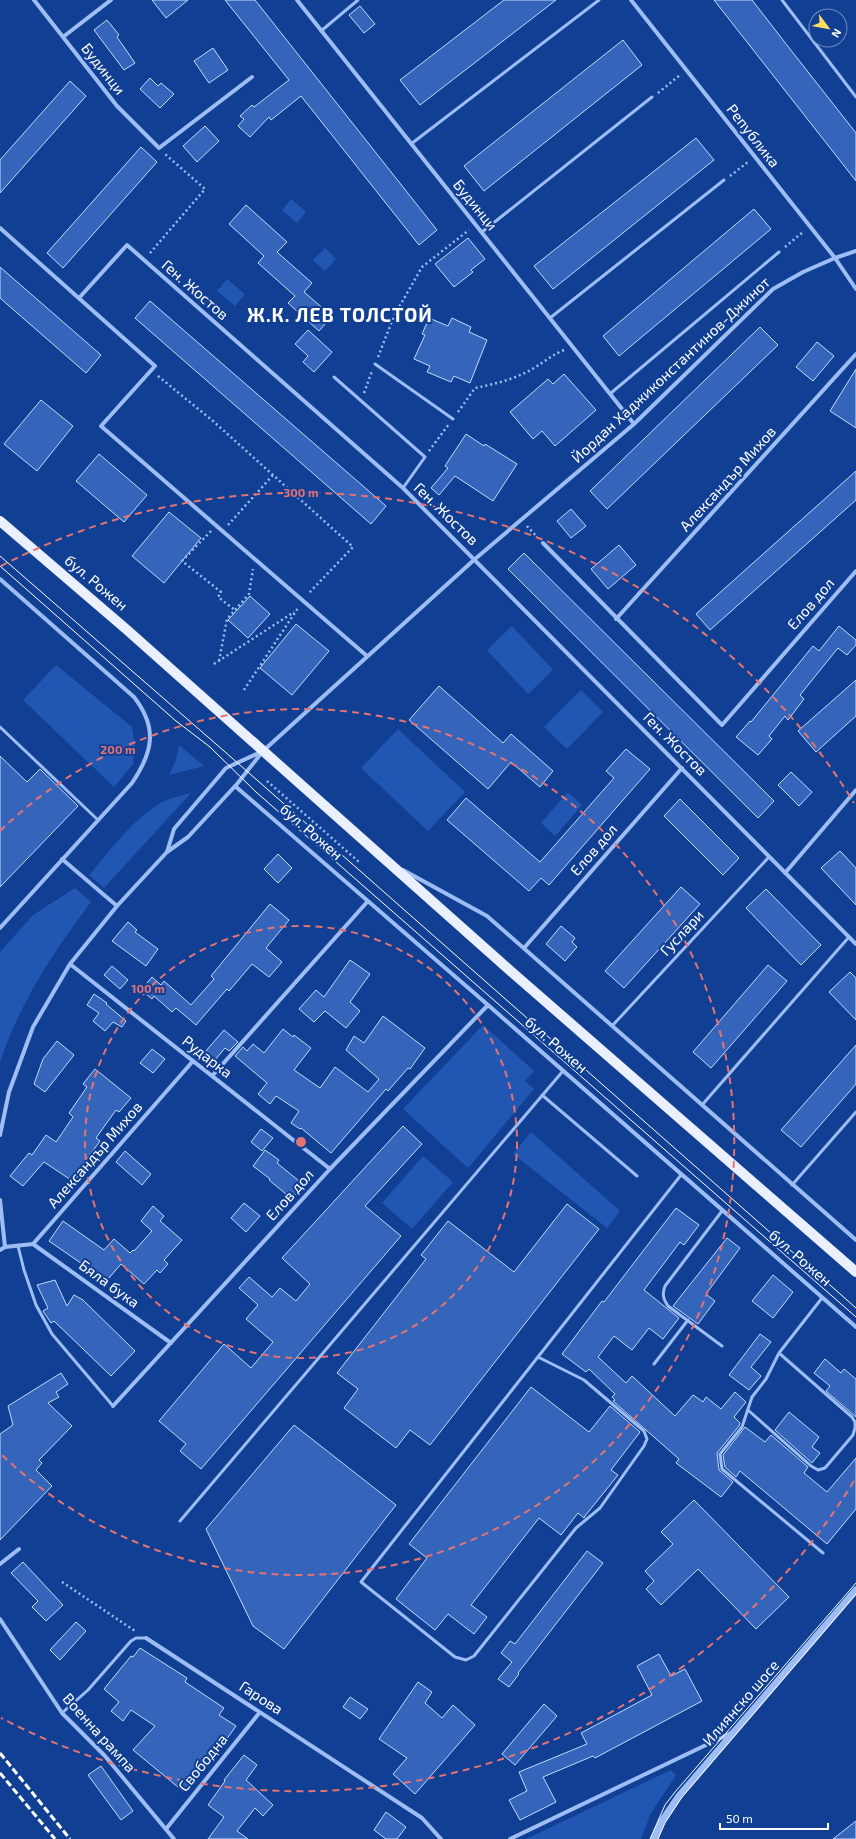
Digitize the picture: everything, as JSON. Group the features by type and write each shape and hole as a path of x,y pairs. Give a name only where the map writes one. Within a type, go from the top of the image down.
{"main road":[{"name":"бул. Рожен","path":"0,521 126,629 387,861 856,1272"}],"street":[{"name":"Будинци","path":"34,0 117,106 159,148"},
{"path":"63,38 111,0"},
{"name":"Будинци","path":"297,0 550,318 574,346 634,424"},
{"name":"Република","path":"631,0 835,258 856,288"},
{"path":"159,148 252,77"},
{"path":"0,228 155,366 101,426 367,656"},
{"name":"Ген. Жостов","path":"79,298 127,245 403,488 856,944"},
{"name":"Йордан Хаджиконстантинов-Джинот","path":"264,751 475,559 634,424 773,289 803,272 835,258 856,251"},
{"name":"Александър Михов","path":"616,619 856,354"},
{"path":"543,543 616,619"},
{"name":"Елов дол","path":"616,619 722,725 856,571"},
{"path":"0,579 134,697 144,710 150,726 151,738 148,754 142,768 132,783 0,928"},
{"path":"0,1135 9,1092 33,1027 70,964 117,906 167,852 188,837 235,786 264,751"},
{"path":"167,852 174,829 226,768 264,751"},
{"name":"Елов дол","path":"524,948 682,768"},
{"name":"бул. Рожен","path":"235,786 856,1327"},
{"path":"785,873 856,790"},
{"path":"62,859 117,906"},
{"name":"бул. Рожен","path":"387,861 486,916 856,1240"},
{"path":"212,1076 368,901"},
{"name":"Рударка","path":"70,964 330,1169"},
{"name":"Елов дол","path":"113,1406 330,1169 488,1005"},
{"name":"Александър Михов","path":"33,1244 193,1061"},
{"path":"0,1200 5,1247"},
{"path":"0,1250 5,1247 33,1244"},
{"name":"Бяла бука","path":"33,1244 171,1343"},
{"path":"0,1564 19,1549"},
{"name":"Илиянско шосе","path":"654,1839 670,1808 734,1731 856,1590"},
{"name":"Военна рампа","path":"0,1619 62,1713 105,1756 174,1839"},
{"name":"Гарова","path":"146,1638 422,1818 441,1839"},
{"name":"Свободна","path":"166,1829 260,1712"},
{"path":"510,1839 734,1731"}],"lane":[{"path":"321,31 358,0"},
{"path":"411,144 599,0"},
{"path":"782,0 856,96"},
{"path":"482,232 652,97"},
{"path":"550,318 724,180"},
{"path":"611,393 779,252"},
{"path":"375,364 453,419"},
{"path":"334,377 425,457 403,488"},
{"path":"0,728 98,820"},
{"name":"Гуслари","path":"612,1026 769,856"},
{"path":"702,1106 849,937"},
{"path":"180,1521 563,1071"},
{"path":"542,1095 637,1176"},
{"path":"792,1185 856,1112"},
{"path":"538,1357 584,1380 644,1431 647,1439 644,1446 600,1508 576,1528 474,1656 466,1660 455,1657 361,1582 681,1175"},
{"path":"722,1210 665,1286 662,1293 668,1306 722,1346"},
{"path":"18,1246 24,1270 36,1305 52,1334 113,1406"},
{"path":"822,1298 779,1353 766,1380 752,1397 742,1427 720,1454 722,1469 823,1553"},
{"path":"654,1364 688,1320"},
{"path":"748,1410 811,1466 818,1470 825,1468 853,1435 855,1428 852,1417 779,1353"},
{"path":"62,1713 92,1686 131,1641 136,1638 146,1638"}],"path":[{"path":"652,97 686,70"},
{"path":"144,260 205,189 159,148"},
{"path":"724,180 754,157"},
{"path":"361,401 394,316 422,267 475,224"},
{"path":"779,252 810,227"},
{"path":"425,457 475,388 504,381 534,368 551,355 574,346"},
{"path":"151,370 213,421 353,547 302,600 244,690"},
{"path":"223,530 273,475"},
{"path":"521,520 543,543"},
{"path":"216,524 182,561 222,592 218,597 235,610"},
{"path":"219,661 227,619 249,594 255,559"},
{"path":"214,664 296,611"},
{"path":"267,781 359,862"},
{"path":"62,1582 146,1638"}],"shaded area":[{"path":"291,199 306,212 297,223 282,210"},
{"path":"325,248 336,259 325,271 313,260"},
{"path":"227,279 245,294 235,306 217,291"},
{"path":"512,626 553,670 528,694 487,650"},
{"path":"56,665 132,727 135,746 133,764 114,787 23,700"},
{"path":"581,690 603,712 567,749 544,727"},
{"path":"398,729 465,792 428,831 361,768"},
{"path":"179,745 204,766 169,775 176,760"},
{"path":"568,792 582,805 555,836 541,823"},
{"path":"191,793 104,888 89,875 121,838 147,813 164,801"},
{"path":"75,888 91,902 51,959 27,999 8,1040 0,1062 0,952 33,915"},
{"path":"483,1025 534,1071 525,1081 534,1089 468,1168 403,1109"},
{"path":"531,1132 620,1211 607,1228 513,1154"},
{"path":"423,1156 453,1182 412,1229 382,1203"},
{"path":"671,1770 676,1775 651,1813 641,1839 526,1839"}],"building":[{"path":"152,0 188,0 166,18"},
{"path":"225,0 255,0 437,230 419,245 301,96 271,120 269,117 250,137 238,126 244,119 240,116 252,105 254,107 289,80"},
{"path":"504,0 556,0 420,105 400,80"},
{"path":"714,0 752,0 856,133 856,181"},
{"path":"360,6 375,24 364,33 349,15"},
{"path":"107,20 119,35 117,37 135,63 124,70 94,30"},
{"path":"623,40 642,65 484,191 464,166"},
{"path":"213,48 228,70 209,83 194,61"},
{"path":"150,78 158,86 161,83 174,94 160,108 140,89"},
{"path":"70,81 86,96 0,193 0,160"},
{"path":"205,126 219,141 197,162 183,146"},
{"path":"696,138 714,160 553,289 534,266"},
{"path":"141,147 157,162 63,268 47,253"},
{"path":"246,205 287,242 277,252 312,283 304,292 332,316 319,331 288,303 295,296 258,263 264,256 229,224"},
{"path":"754,209 771,229 619,356 603,336"},
{"path":"468,238 485,259 471,270 473,272 454,287 435,264"},
{"path":"0,267 101,355 86,373 0,298"},
{"path":"150,301 386,506 371,524 135,318"},
{"path":"429,318 448,326 452,318 471,327 469,332 487,340 470,383 454,376 451,382 427,372 430,366 414,359 425,335 422,334"},
{"path":"760,327 778,345 607,509 590,491"},
{"path":"308,330 332,352 314,372 303,362 308,356 295,344"},
{"path":"817,342 834,356 813,381 796,367"},
{"path":"856,369 856,428 830,411"},
{"path":"564,374 596,410 555,446 542,431 533,439 510,412 548,379 553,384"},
{"path":"41,400 73,426 37,471 4,444"},
{"path":"466,434 484,446 485,444 517,464 493,501 455,476 439,495 431,488 448,468 445,466"},
{"path":"99,454 147,495 124,522 76,481"},
{"path":"856,471 856,500 710,630 696,614"},
{"path":"571,509 586,526 571,538 557,521"},
{"path":"169,512 201,538 164,583 132,556"},
{"path":"619,545 636,565 608,589 591,569"},
{"path":"524,553 774,801 758,818 508,569"},
{"path":"250,596 270,614 248,638 228,620"},
{"path":"296,624 329,651 292,695 260,668"},
{"path":"839,626 856,640 856,645 847,655 838,648 800,695 804,699 788,720 785,716 769,736 772,739 758,755 736,737 750,721 751,722 813,646 819,651"},
{"path":"856,680 856,716 816,752 798,731"},
{"path":"439,686 503,743 511,734 553,771 540,787 511,762 488,789 409,720"},
{"path":"626,749 650,769 549,885 541,878 529,891 447,820 466,798 540,862 614,778 606,771"},
{"path":"0,756 27,782 40,769 78,806 0,887"},
{"path":"791,772 812,792 799,806 778,785"},
{"path":"680,799 739,858 723,875 664,816"},
{"path":"840,851 856,868 856,905 821,868"},
{"path":"278,854 292,868 278,883 264,869"},
{"path":"681,887 700,904 624,988 605,971"},
{"path":"766,889 821,945 801,965 746,908"},
{"path":"270,904 289,920 266,948 282,962 269,977 252,964 229,991 227,989 196,1025 176,1008 172,1012 154,996 152,999 141,990 152,977 161,985 164,981 191,1005 214,979 211,976"},
{"path":"128,922 137,930 135,932 158,949 146,966 112,941"},
{"path":"561,926 575,938 572,942 577,947 565,961 546,944"},
{"path":"350,960 370,974 350,1002 360,1011 346,1028 325,1011 314,1022 299,1009 316,990 324,997"},
{"path":"768,965 787,981 711,1068 693,1052"},
{"path":"112,966 128,980 120,989 104,975"},
{"path":"850,972 856,978 856,1020 829,992"},
{"path":"94,994 107,1003 106,1004 126,1021 122,1027 113,1022 105,1031 93,1021 99,1013 87,1005"},
{"path":"383,1016 425,1048 410,1069 408,1068 388,1091 386,1089 331,1153 301,1128 300,1129 291,1123 299,1111 276,1096 270,1104 258,1094 267,1083 235,1056 243,1047 247,1051 253,1044 264,1053 283,1029 293,1037 294,1035 311,1048 294,1070 320,1088 335,1067 368,1092 379,1079 346,1050 354,1036 364,1043"},
{"path":"224,1030 238,1042 229,1051 225,1048 215,1060 205,1052"},
{"path":"57,1041 74,1055 45,1092 34,1084 43,1059"},
{"path":"856,1045 856,1084 801,1147 781,1130"},
{"path":"152,1049 165,1059 153,1073 140,1063"},
{"path":"95,1069 131,1098 119,1112 116,1110 96,1138 100,1141 84,1163 86,1164 74,1182 44,1162 23,1186 10,1176 29,1153 32,1155 46,1135 56,1142 73,1117 69,1113 87,1087 83,1084"},
{"path":"403,1126 422,1144 365,1206 401,1236 201,1469 180,1451 186,1444 159,1421 224,1344 251,1368 273,1342 246,1319 258,1305 239,1288 249,1277 272,1297 280,1288 296,1301 310,1284 282,1258"},
{"path":"261,1129 273,1138 262,1151 251,1142"},
{"path":"265,1150 279,1160 277,1163 299,1181 297,1184 300,1188 292,1199 253,1166"},
{"path":"125,1151 151,1174 142,1185 116,1162"},
{"path":"244,1203 260,1216 246,1232 231,1218"},
{"path":"567,1204 599,1229 430,1445 410,1430 396,1448 344,1408 358,1389 337,1373 426,1259 421,1255 448,1221 514,1272"},
{"path":"153,1206 164,1216 160,1221 182,1240 164,1260 168,1264 160,1273 157,1270 144,1284 121,1264 103,1285 86,1271 88,1268 49,1241 63,1221 104,1250 114,1239 130,1253 133,1250 134,1251 152,1231 141,1221"},
{"path":"676,1208 699,1225 684,1245 680,1242 644,1290 679,1318 663,1339 649,1328 632,1350 614,1336 598,1357 626,1383 632,1376 675,1416 693,1395 703,1402 706,1397 721,1409 735,1392 746,1402 734,1417 740,1423 739,1426 717,1453 719,1470 733,1482 721,1497 676,1463 679,1459 613,1401 615,1400 612,1397 615,1394 589,1369 586,1372 562,1354"},
{"path":"727,1238 740,1248 706,1294 715,1301 698,1324 673,1306"},
{"path":"773,1275 793,1292 773,1318 752,1301"},
{"path":"55,1280 67,1306 74,1295 83,1300 135,1351 111,1376 54,1321 51,1323 43,1311 48,1308 37,1285"},
{"path":"760,1334 771,1342 751,1367 761,1376 749,1390 729,1375"},
{"path":"825,1359 841,1373 844,1369 856,1379 856,1417 826,1391 830,1386 814,1373"},
{"path":"61,1373 68,1384 56,1392 59,1397 48,1403 72,1426 39,1460 42,1463 36,1470 52,1486 0,1540 0,1434 13,1425 8,1406"},
{"path":"531,1387 589,1432 610,1406 640,1432 611,1470 618,1475 584,1518 578,1513 561,1535 539,1518 471,1605 487,1617 474,1634 448,1614 435,1630 396,1599 427,1558 409,1544"},
{"path":"789,1412 819,1437 812,1447 820,1453 812,1463 775,1430"},
{"path":"294,1425 396,1505 284,1649 253,1626 206,1529"},
{"path":"745,1427 765,1442 771,1435 808,1467 804,1473 827,1492 856,1458 856,1509 827,1544 740,1471 736,1477 725,1467 723,1455"},
{"path":"694,1500 789,1597 756,1629 698,1569 661,1605 646,1589 654,1581 645,1571 673,1544 661,1532"},
{"path":"587,1551 603,1563 518,1673 519,1674 509,1687 498,1679 512,1662 501,1653 510,1641 515,1644"},
{"path":"23,1562 63,1605 46,1621 32,1607 38,1601 11,1573"},
{"path":"76,1622 86,1631 60,1660 50,1650"},
{"path":"140,1648 187,1678 185,1682 224,1708 219,1715 236,1726 211,1761 184,1792 133,1750 155,1726 131,1710 123,1721 111,1711 119,1702 104,1689 131,1656 133,1657"},
{"path":"659,1654 671,1676 685,1669 702,1701 595,1758 593,1756 543,1777 556,1802 520,1820 509,1800 527,1791 519,1772 587,1744 581,1733 652,1695 637,1666"},
{"path":"418,1682 432,1692 425,1703 442,1718 453,1705 475,1725 415,1794 393,1774 407,1758 379,1739"},
{"path":"350,1697 368,1709 360,1719 343,1707"},
{"path":"544,1704 557,1716 515,1765 502,1754"},
{"path":"244,1755 257,1765 246,1780 273,1805 263,1816 255,1808 237,1831 248,1839 208,1839 224,1817 208,1805 225,1781 224,1780"},
{"path":"101,1766 133,1811 121,1820 88,1775"},
{"path":"386,1812 406,1827 397,1839 386,1839 374,1830"},
{"path":"856,1821 856,1839 833,1839"}],"tram line":[{"path":"0,556 224,751 856,1308"},
{"path":"0,566 176,721 210,747 256,792 856,1317"},
{"path":"650,1839 665,1805 675,1792 856,1583"},
{"path":"658,1839 665,1823 682,1797 856,1594"}],"railway":[{"path":"0,1753 70,1839"},
{"path":"0,1773 55,1839"}],"district":[{"name":"Ж.К. ЛЕВ ТОЛСТОЙ","path":"340,315"}]}
